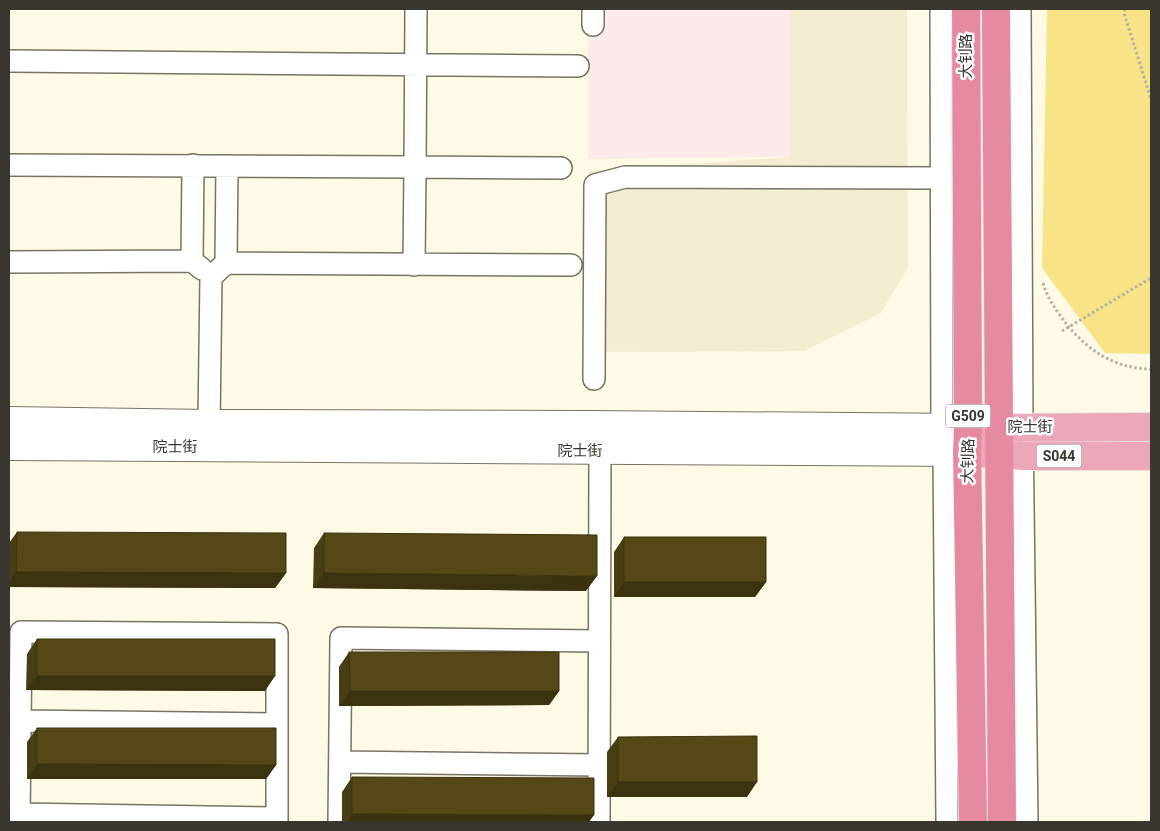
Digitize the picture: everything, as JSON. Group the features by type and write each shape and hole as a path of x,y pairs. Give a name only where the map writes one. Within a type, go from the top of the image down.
{"highway":[{"name":"大钊路","path":"966,9 955,440 973,822"},
{"name":"大钊路","path":"996,9 1011,455 1002,822"}],"main road":[{"name":"院士街","path":"9,421 955,440 1011,455 1151,456"},
{"name":"院士街","path":"9,446 600,451 955,440 1010,427 1151,427"}],"street":[{"path":"414,265 416,9"},
{"path":"941,9 942,178 955,440 947,822"},
{"path":"1010,427 1020,9"},
{"path":"9,61 578,66"},
{"path":"9,165 561,168"},
{"path":"192,261 193,165"},
{"path":"209,424 227,166"},
{"path":"594,378 596,185 625,177 942,178"},
{"path":"9,262 192,261 219,270 414,265 570,265"},
{"path":"599,822 600,451"},
{"path":"1011,455 1027,822"},
{"path":"21,632 277,634 277,724 277,820 19,818 21,632"},
{"path":"340,822 341,638 599,641"},
{"path":"20,721 277,724"},
{"path":"340,762 599,765"}],"path":[{"path":"1125,9 1124,13 1151,99"},
{"path":"1040,275 1046,294 1068,327 1092,350 1114,362 1151,370"},
{"path":"1062,331 1151,278"}],"shaded area":[{"path":"605,9 791,9 790,157 588,159 588,30 606,29"},
{"path":"791,9 907,9 908,268 881,313 804,351 590,352 588,171 790,157"},
{"path":"1047,9 1151,9 1151,354 1105,353 1042,268"}],"building":[{"path":"17,532 286,533 286,573 16,572"},
{"path":"324,533 597,535 597,576 324,573"},
{"path":"624,537 766,537 766,582 624,582"},
{"path":"37,639 275,639 275,676 37,676"},
{"path":"349,652 559,652 559,691 350,691"},
{"path":"37,728 276,728 276,765 37,764"},
{"path":"757,736 757,782 618,782 618,737"},
{"path":"352,777 594,778 594,815 352,814"}]}
